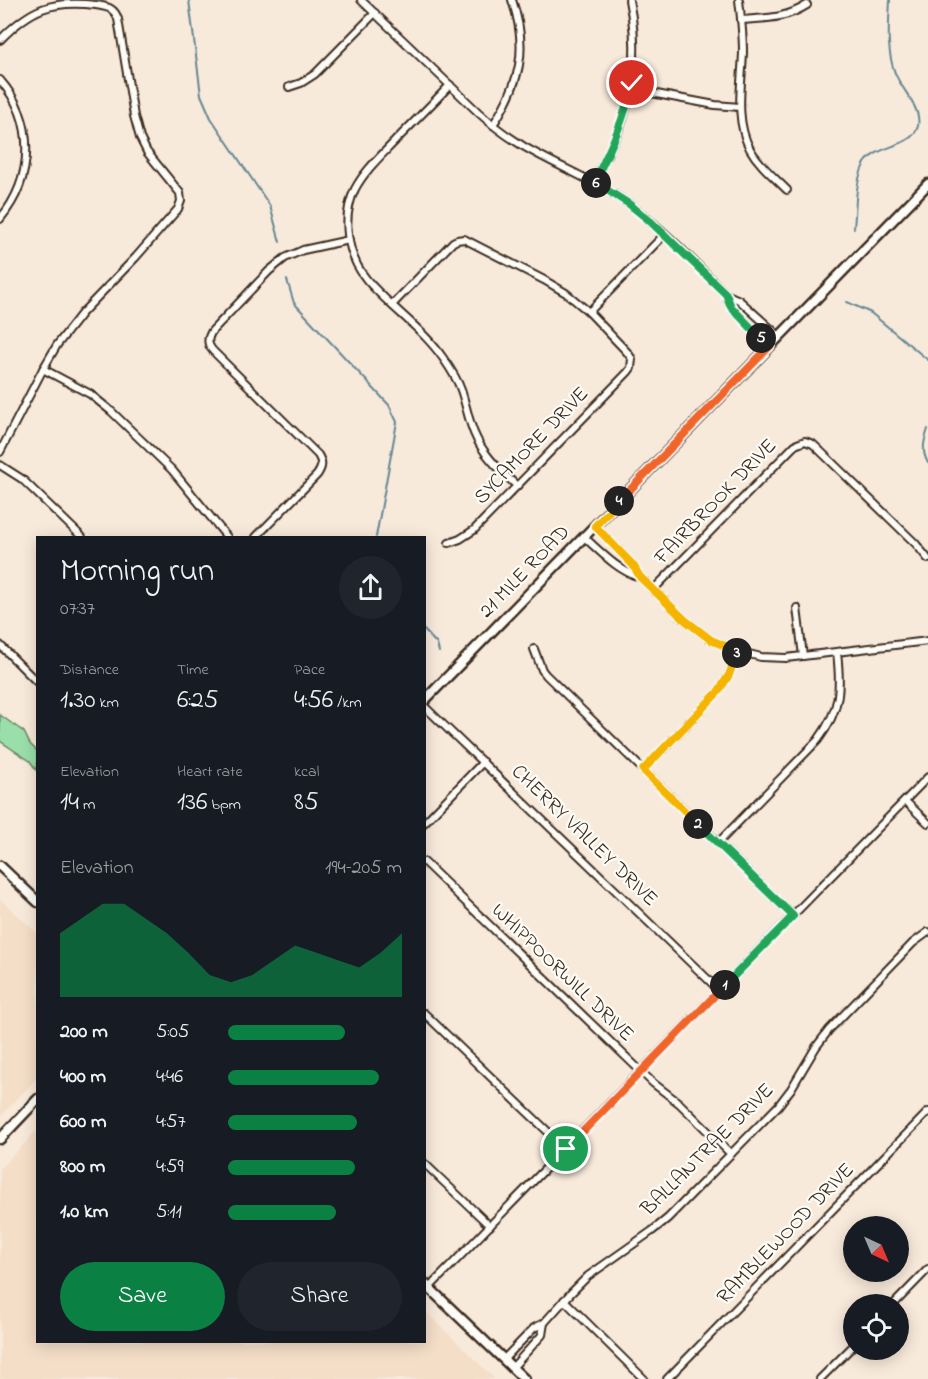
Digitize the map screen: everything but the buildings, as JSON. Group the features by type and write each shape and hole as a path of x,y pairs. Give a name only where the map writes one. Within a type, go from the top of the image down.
{"street":[{"path":"361,0 493,125 523,146 594,182 629,204 664,234 726,294 739,300 779,336"},
{"path":"493,125 511,95 520,62 520,30 512,0"},
{"path":"594,182 614,142 630,89 634,51 633,21 629,0"},
{"path":"739,0 743,52 740,107 744,133 750,149 765,169 788,190"},
{"path":"0,40 31,13 56,4 82,3 108,7 114,11 118,19 134,116 140,138 147,152 180,193 182,201 178,209 144,249 73,324 57,345 0,452"},
{"path":"741,20 783,16 807,5"},
{"path":"289,87 315,74 375,13"},
{"path":"0,80 19,112 27,144 23,178 14,199 0,219"},
{"path":"450,85 364,175 351,200 348,216 349,240 361,271 435,348 447,364 461,390 478,443 490,460 517,486"},
{"path":"630,89 715,105 740,107"},
{"name":"21 MILE ROAD","path":"426,699 779,336 926,189"},
{"path":"392,305 453,242 460,239 467,240 544,280 566,293 589,312 664,234"},
{"path":"257,536 317,475 322,465 318,455 213,351 208,342 210,335 269,271 285,258 303,250 349,240"},
{"path":"726,294 731,307 770,346"},
{"name":"SYCAMORE DRIVE","path":"449,543 474,530 628,372 632,359 589,312"},
{"path":"43,369 104,404 172,470 226,536"},
{"name":"FAIRBROOK DRIVE","path":"654,590 798,442 805,441 813,444 916,544 928,559"},
{"path":"0,465 22,479 81,536"},
{"path":"595,526 633,565 640,577 685,620 720,645 737,651 774,659 928,641"},
{"path":"584,537 610,561 628,573 640,577"},
{"path":"797,608 803,656"},
{"path":"0,645 36,681"},
{"path":"534,650 546,675 793,916"},
{"path":"643,770 718,692 729,675 737,651"},
{"path":"718,843 818,740 829,724 837,707 840,689 837,652"},
{"name":"CHERRY VALLEY DRIVE","path":"426,708 720,991"},
{"path":"426,821 483,762"},
{"path":"524,1379 427,1285 490,1226 566,1149 928,777"},
{"path":"905,801 928,823"},
{"name":"WHIPPOORWILL DRIVE","path":"426,864 653,1083 679,1103 731,1154"},
{"path":"0,866 36,900"},
{"name":"BALLANTRAE DRIVE","path":"504,1359 534,1328 544,1323 588,1276 661,1225 785,1098 828,1030 913,943 928,932"},
{"path":"426,1015 566,1149"},
{"path":"0,1139 36,1102"},
{"name":"RAMBLEWOOD DRIVE","path":"667,1379 928,1112"},
{"path":"426,1165 490,1226"},
{"path":"904,1294 928,1269"},
{"path":"564,1300 644,1379"},
{"name":"BALLANTRAE DRIVE","path":"512,1368 542,1335 544,1323"},
{"path":"820,1379 843,1356"}],"shaded area":[{"path":"0,899 36,932 36,1079 1,1116"},
{"path":"36,1131 36,1343 426,1343 426,1312 495,1379 0,1379 0,1169"}],"green space":[{"path":"0,715 24,732 36,750 36,770 30,761 0,741"}],"waterway":[{"path":"189,0 201,95 211,118 270,206 280,242"},
{"path":"854,228 858,183 867,161 882,150 908,139 918,126 917,112 898,79 890,56 890,0"},
{"path":"287,280 294,303 389,405 397,422 376,536"},
{"path":"847,302 871,313 928,360"},
{"path":"928,429 924,442 928,463"},
{"path":"426,632 437,644 439,652"}],"route":[{"path":"566,1149 793,916 643,770 718,692 729,675 737,651 711,640 685,620 640,577 633,565 595,526 770,346 731,307 726,294 658,228 629,204 594,182 614,142 632,83"}]}
